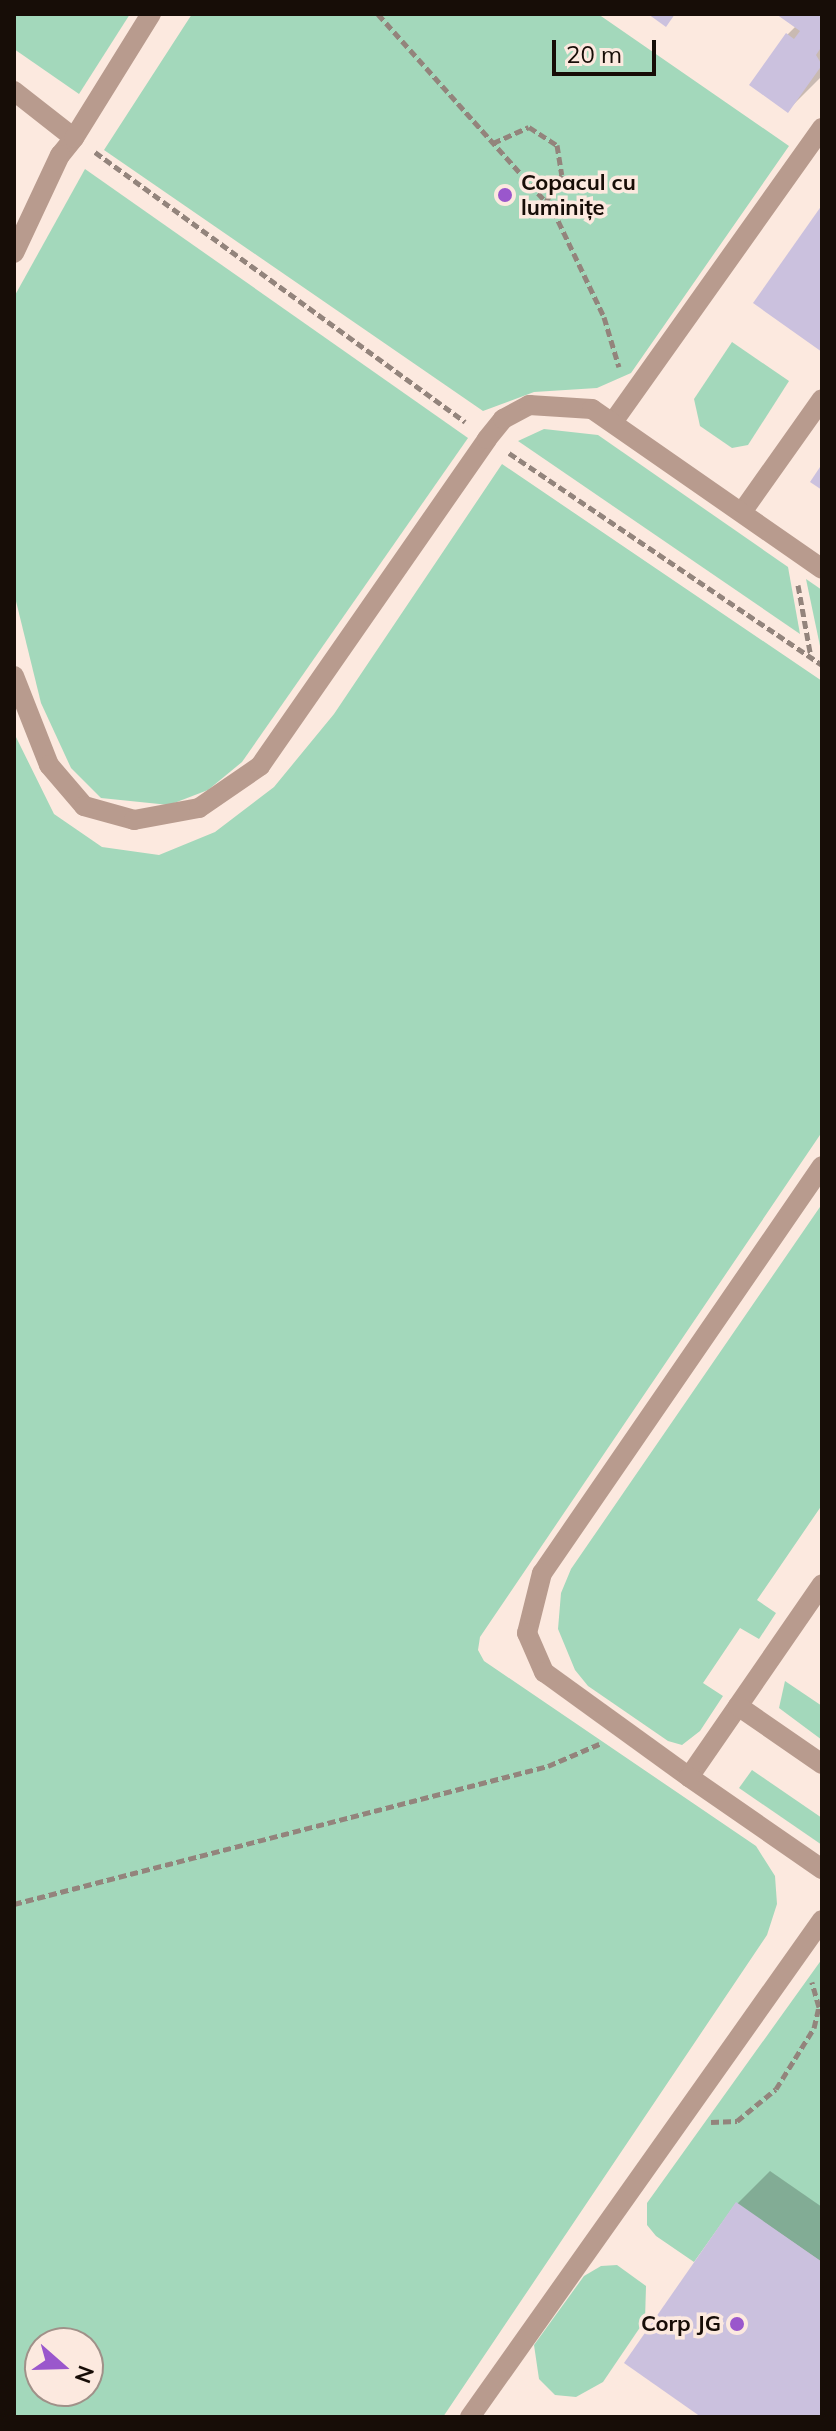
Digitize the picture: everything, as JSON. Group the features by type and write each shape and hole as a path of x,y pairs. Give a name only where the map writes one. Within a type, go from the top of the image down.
{"lane":[{"path":"14,253 60,155 74,138 151,14"},
{"path":"14,91 74,138"},
{"path":"613,422 822,128"},
{"path":"742,512 822,399"},
{"path":"14,676 49,765 84,806 134,820 199,808 260,766 487,439 503,419 529,405 571,404 613,422 822,569"},
{"path":"822,1166 542,1573 531,1602 527,1633 544,1672 822,1869"},
{"path":"689,1777 822,1584"},
{"path":"738,1706 822,1764"},
{"path":"470,2417 822,1920"}],"path":[{"path":"378,14 546,202 604,317 629,399"},
{"path":"493,143 529,127 557,145 562,175 546,202"},
{"path":"74,138 487,439 822,665"},
{"path":"792,548 811,657"},
{"path":"14,1904 548,1766 625,1732"},
{"path":"706,2120 721,2125 737,2121 759,2106 791,2068 814,2028 819,2007 808,1974"}],"green space":[{"path":"14,14 130,14 79,94 14,49"},
{"path":"192,14 598,14 789,146 631,373 597,388 534,392 483,411 104,150"},
{"path":"85,169 468,438 242,762 208,790 169,805 101,798 71,768 41,703 14,593 14,297"},
{"path":"732,342 789,381 748,445 732,448 700,426 694,399"},
{"path":"544,429 598,435 788,567 800,634 518,441"},
{"path":"502,464 822,681 822,1132 480,1637 478,1650 484,1661 756,1846 775,1876 777,1904 767,1935 443,2417 14,2417 14,733 54,814 102,847 159,855 215,832 274,787 334,714"},
{"path":"806,579 822,590 822,648 820,646"},
{"path":"822,1204 822,1505 757,1600 776,1613 759,1639 740,1628 703,1683 723,1696 700,1731 682,1745 668,1741 588,1686 575,1670 558,1629 561,1593 571,1569"},
{"path":"785,1681 822,1706 822,1740 779,1708"},
{"path":"752,1770 822,1818 822,1845 739,1788"},
{"path":"822,1959 822,2262 736,2203 694,2262 656,2236 647,2225 647,2203"},
{"path":"617,2265 646,2286 645,2320 603,2382 576,2397 555,2395 539,2379 534,2345 584,2276 601,2266"}],"building":[{"path":"648,14 675,14 666,27"},
{"path":"776,14 822,14 822,46 816,55 822,65 788,113 749,85 786,33 794,39 800,31"},
{"path":"822,205 822,352 753,303"},
{"path":"822,464 822,490 810,482"},
{"name":"Corp JG","path":"736,2202 822,2262 822,2417 701,2417 624,2363"}],"place":[{"name":"Copacul cu luminițe","path":"505,195"},
{"name":"Corp JG","path":"737,2324"}]}
